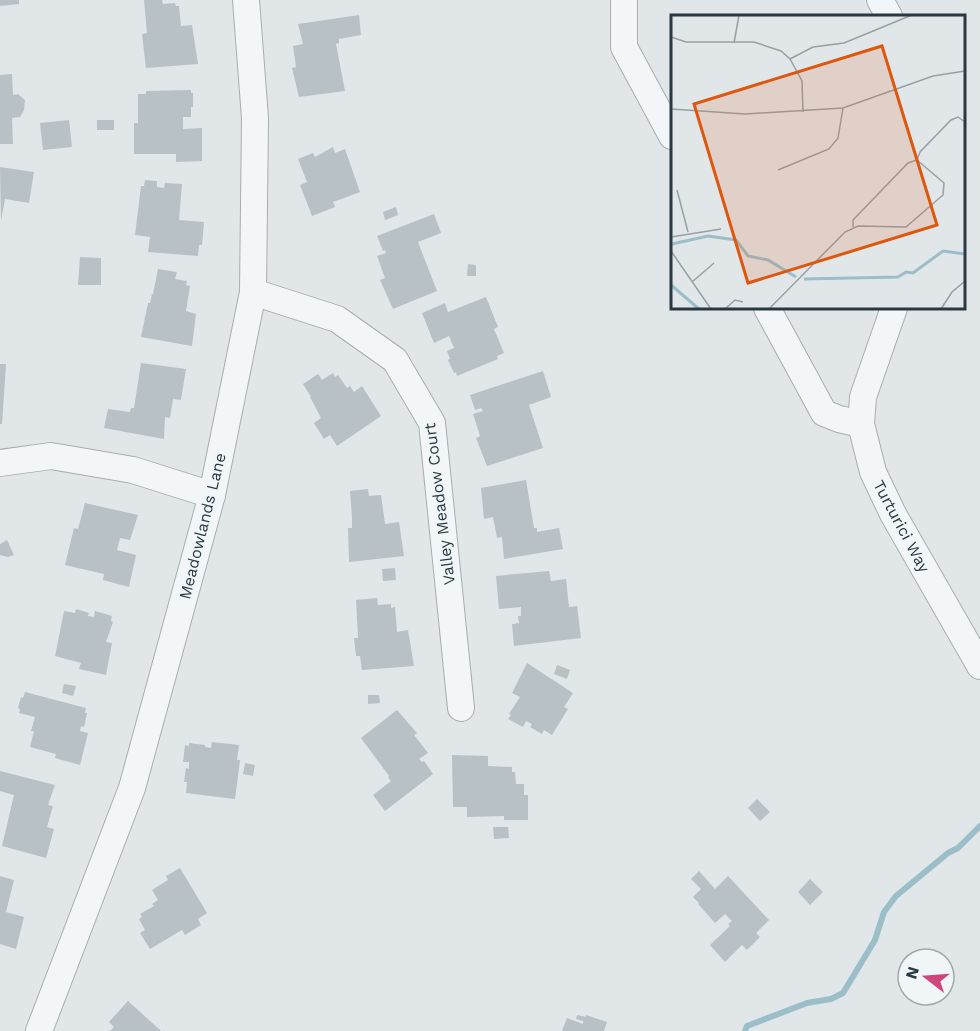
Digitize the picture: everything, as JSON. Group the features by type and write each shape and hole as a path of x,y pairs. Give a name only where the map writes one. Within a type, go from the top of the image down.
{"street":[{"name":"Meadowlands Lane","path":"39,1031 132,788 212,495 253,292 255,118 246,0"},
{"path":"624,0 624,47 671,134"},
{"path":"880,0 888,15"},
{"name":"Valley Meadow Court","path":"253,292 337,319 395,360 432,423 461,708"},
{"path":"768,309 824,413 861,424"},
{"name":"Turturici Way","path":"894,309 863,397 861,424 873,472 893,514 980,666"},
{"path":"0,463 51,456 133,470 212,495"}],"building":[{"path":"0,0 19,0 19,4 0,6"},
{"path":"144,0 162,0 163,4 175,3 179,6 181,26 192,25 198,64 146,68 142,34 147,33"},
{"path":"359,15 361,35 339,39 339,43 336,44 345,91 299,97 292,68 296,67 293,46 303,44 298,24"},
{"path":"12,74 13,95 18,94 25,100 24,110 20,117 12,118 13,144 0,144 0,75"},
{"path":"191,90 193,107 191,107 191,117 183,117 183,129 202,128 202,161 176,162 176,154 134,154 134,123 138,123 138,94 146,94 146,91"},
{"path":"69,120 72,147 43,150 40,123"},
{"path":"97,120 114,120 114,130 97,130"},
{"path":"333,147 335,153 345,149 360,192 333,202 335,207 312,216 300,185 307,182 298,159 313,153 315,157"},
{"path":"0,167 34,172 29,203 5,199 1,221"},
{"path":"145,180 157,181 157,187 164,188 165,183 182,184 179,220 204,222 202,245 199,245 198,256 148,252 150,237 135,235 141,186 144,186"},
{"path":"396,207 398,215 385,220 383,212"},
{"path":"434,214 441,233 418,242 437,291 393,309 380,280 385,278 377,256 386,253 377,236"},
{"path":"80,257 101,258 101,285 78,285"},
{"path":"468,264 476,265 476,276 467,276"},
{"path":"158,269 177,272 175,279 187,281 186,285 190,286 186,311 196,314 192,346 141,337"},
{"path":"486,297 498,327 494,329 504,353 497,356 498,359 457,376 448,360 450,359 447,351 454,348 449,336 434,343 422,313 445,303 448,312"},
{"path":"141,363 186,369 181,400 173,399 170,418 165,417 164,439 104,428 108,409 130,412 131,408 134,408"},
{"path":"0,364 6,364 2,424 0,424"},
{"path":"543,371 551,397 529,405 543,448 487,466 476,438 480,436 473,414 483,411 481,408 475,410 470,395"},
{"path":"333,373 335,377 338,375 347,388 350,386 354,392 362,386 381,416 337,446 330,435 324,439 314,423 321,418 303,384 318,374 322,380"},
{"path":"526,480 534,528 537,528 537,532 559,528 563,549 504,559 502,537 497,538 493,517 484,519 481,488"},
{"path":"368,489 369,496 381,495 385,524 399,522 404,556 349,562 348,528 352,528 350,491"},
{"path":"85,503 138,515 130,540 120,538 117,550 136,555 129,587 103,580 104,574 65,565 74,528 78,529"},
{"path":"7,540 14,555 8,557 0,555 0,544"},
{"path":"395,568 396,580 383,581 382,569"},
{"path":"549,571 551,581 566,579 569,607 577,606 581,638 514,646 512,624 519,623 518,616 521,616 521,607 499,609 496,576"},
{"path":"377,598 378,605 391,604 391,608 395,607 397,632 408,630 414,666 362,670 360,656 356,656 354,638 358,638 356,600"},
{"path":"76,609 89,613 88,616 94,617 95,611 112,616 111,621 113,622 106,642 112,643 106,675 79,669 81,663 55,656 64,611 75,613"},
{"path":"527,663 573,693 564,707 568,709 552,735 544,730 542,734 530,727 532,724 526,721 523,727 508,719 520,697 512,693"},
{"path":"557,665 570,670 567,679 554,674"},
{"path":"64,684 76,686 73,696 62,693"},
{"path":"25,692 86,708 84,727 81,726 80,731 88,733 80,765 55,758 56,754 30,747 35,717 19,713 18,708"},
{"path":"368,695 379,695 380,703 368,704"},
{"path":"397,710 417,733 414,735 428,753 419,759 424,761 433,774 385,811 373,795 391,781 361,738"},
{"path":"212,742 239,745 237,760 240,760 235,799 186,793 187,782 184,782 189,762 183,762 185,745 189,746 189,743 211,748"},
{"path":"452,755 488,756 488,766 512,767 516,784 524,784 524,795 528,795 528,820 504,820 504,816 467,817 467,807 453,807"},
{"path":"245,763 255,765 253,776 243,774"},
{"path":"0,771 55,785 48,805 53,806 47,827 54,829 46,858 2,846 14,795 0,791"},
{"path":"757,799 770,812 760,821 748,808"},
{"path":"493,827 508,827 509,838 494,839"},
{"path":"180,868 207,913 198,919 201,925 185,935 182,930 150,949 140,933 145,930 139,919 142,917 140,914 154,906 152,904 158,900 152,890 168,880 166,876"},
{"path":"699,871 715,889 728,876 769,920 756,933 760,937 747,950 742,945 725,962 710,945 730,926 728,924 732,921 725,914 715,923 693,897 701,889 691,879"},
{"path":"0,876 14,880 6,912 24,917 16,949 0,944"},
{"path":"810,879 823,892 810,905 798,892"},
{"path":"128,1001 161,1031 110,1031 114,1027 109,1022"},
{"path":"577,1015 586,1017 586,1015 607,1022 604,1031 562,1031 567,1018 583,1024 583,1021 576,1019"}],"waterway":[{"path":"745,1031 747,1026 807,1003 831,999 843,993 875,940 884,912 896,896 948,853 958,848 980,826"}]}
